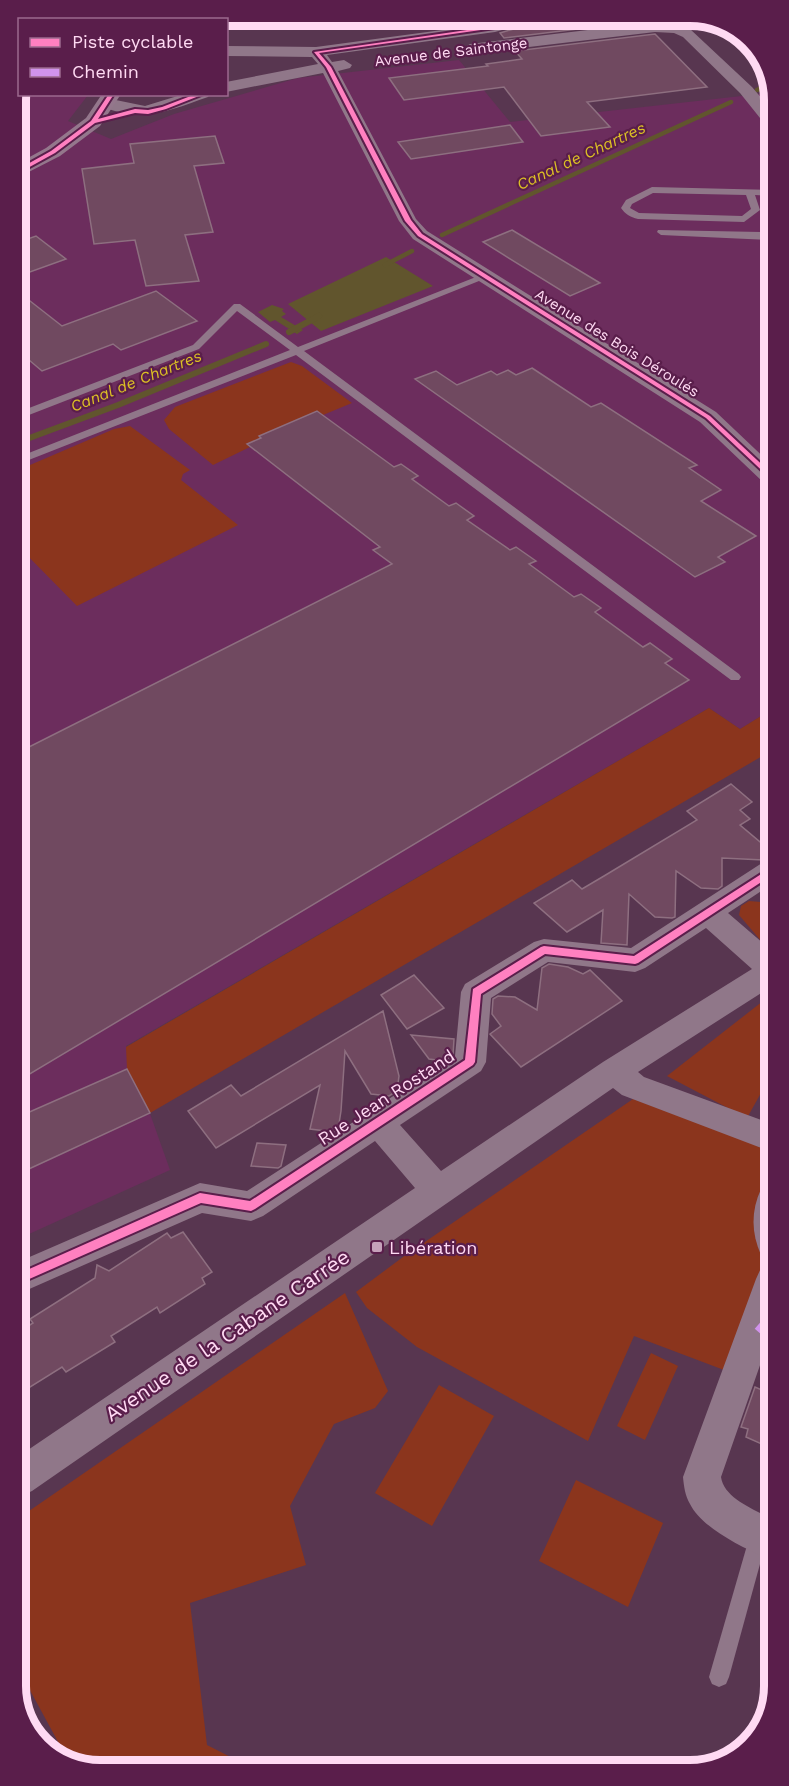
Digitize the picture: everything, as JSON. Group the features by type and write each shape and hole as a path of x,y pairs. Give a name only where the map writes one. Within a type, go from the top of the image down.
{"main road":[{"path":"26,167 53,152 93,122 109,99"}],"street":[{"path":"228,51 316,52 499,26"},
{"name":"Avenue de Saintonge","path":"449,52 655,27 677,29 684,26"},
{"path":"677,29 688,34 764,112"},
{"path":"316,52 328,67"},
{"name":"Avenue de Saintonge","path":"228,87 328,67 361,63"},
{"name":"Avenue des Bois Déroulés","path":"328,67 408,221 420,235 708,417 764,470"},
{"path":"132,96 153,102 183,100"},
{"path":"93,122 135,111 156,110 196,96"},
{"path":"109,99 135,111"},
{"name":"Rue Jean Rostand","path":"26,1275 200,1198 251,1206 470,1062 476,992 544,950 635,960 764,875"},
{"path":"708,912 764,963"},
{"name":"Avenue de la Cabane Carrée","path":"26,1473 614,1071 764,975"},
{"path":"614,1071 633,1086 764,1135"},
{"path":"378,1122 439,1192"},
{"path":"764,1304 702,1477 704,1493 720,1511 764,1538"}],"lane":[{"path":"764,194 652,190 629,202 625,208 638,216 744,219 761,228 764,233"},
{"path":"744,219 756,210 750,193"},
{"path":"661,232 764,236"},
{"path":"26,458 484,277"},
{"path":"26,413 196,348 237,306 735,677"},
{"path":"718,1677 764,1545"}],"shaded area":[{"path":"459,60 510,122 763,94 764,714 740,729 709,708 126,1046 170,1170 26,1235 26,96 87,96 68,121 111,139 174,114 298,78"},
{"path":"386,257 433,286 321,331 288,304"},
{"path":"272,305 284,309 282,311 286,314 281,317 303,330 297,334 275,320 270,322 258,312"},
{"path":"291,362 302,366 352,403 323,415 317,411 260,436 261,438 247,444 250,447 213,465 169,429 164,420 175,407"},
{"path":"130,426 190,470 183,474 181,480 238,525 77,606 26,554 26,467 114,429"},
{"path":"709,708 740,729 764,714 764,755 150,1113 127,1069 126,1047"},
{"path":"749,901 764,902 764,942 739,915 741,906"},
{"path":"764,1000 764,1087 747,1118 667,1076"},
{"path":"633,1099 761,1146 764,1153 764,1184 756,1225 764,1270 724,1370 634,1336 588,1441 417,1347 367,1308 356,1292 403,1257"},
{"path":"345,1293 388,1391 375,1408 334,1424 290,1506 306,1565 190,1603 207,1745 236,1760 94,1760 63,1752 26,1683 26,1516 29,1511"},
{"path":"651,1353 678,1366 645,1440 617,1426"},
{"path":"439,1385 494,1416 432,1526 375,1493"},
{"path":"576,1480 663,1523 628,1607 539,1561"}],"building":[{"path":"524,26 603,26 504,38 500,33"},
{"path":"655,34 707,87 587,102 610,127 541,136 504,87 404,100 389,78 488,66 486,64 522,59 515,51"},
{"path":"510,125 523,142 411,159 398,142"},
{"path":"215,136 224,163 194,166 213,232 185,235 199,281 146,286 135,240 94,244 82,169 134,163 130,144"},
{"path":"512,230 600,283 570,296 483,242"},
{"path":"36,236 66,259 26,273 26,240"},
{"path":"156,291 197,321 121,350 113,344 42,371 26,357 26,298 62,326"},
{"path":"532,368 591,407 601,403 697,465 689,468 721,490 701,501 756,536 718,557 725,562 695,577 415,379 436,371 457,385 491,371 497,375 508,370 516,375"},
{"path":"317,411 394,467 401,464 418,476 412,479 449,506 456,503 474,516 467,520 510,550 516,547 536,561 529,564 574,597 581,594 601,608 595,612 643,647 650,643 672,659 665,663 689,680 26,1076 26,748 392,564 373,550 380,547 247,444 261,438 259,436"},
{"path":"731,784 752,802 740,810 750,819 740,825 764,845 764,860 722,858 722,886 718,889 701,888 676,871 675,917 672,918 655,917 629,894 627,945 601,943 603,910 567,932 534,903 572,880 582,889 697,820 687,811"},
{"path":"549,964 568,967 583,974 590,970 622,1001 521,1067 490,1034 501,1026 492,1014 493,999 498,996 515,997 537,1010 542,968"},
{"path":"414,975 444,1008 407,1029 381,995"},
{"path":"383,1011 399,1076 397,1091 389,1096 371,1094 345,1051 338,1130 334,1132 310,1129 320,1085 216,1148 188,1111 231,1085 241,1096"},
{"path":"411,1035 454,1039 453,1055 444,1061 429,1059"},
{"path":"127,1069 150,1113 26,1170 26,1113"},
{"path":"257,1143 286,1145 281,1166 278,1168 251,1166"},
{"path":"183,1232 212,1272 202,1278 205,1284 160,1313 157,1307 111,1336 115,1342 66,1372 62,1367 26,1390 26,1328 33,1323 30,1319 95,1278 97,1265 109,1271 167,1233 171,1238"},
{"path":"755,1387 764,1391 764,1445 746,1437 748,1429 741,1427"}],"waterway":[{"name":"Canal de Chartres","path":"757,90 762,87"},
{"name":"Canal de Chartres","path":"442,235 731,102"},
{"name":"Canal de Chartres","path":"385,265 412,251"},
{"name":"Canal de Chartres","path":"289,332 319,316"},
{"name":"Canal de Chartres","path":"26,439 118,405 266,344"}],"marked path":[{"path":"758,1325 764,1330"}],"cycle path":[{"path":"499,26 316,52 328,67 408,221 420,235 708,417 764,470"},
{"path":"26,167 53,152 93,122 111,96"},
{"path":"93,122 135,111 148,112 164,108 197,96"},
{"path":"26,1275 200,1198 251,1206 470,1062 476,992 544,950 635,960 764,875"}],"place":[{"name":"Libération","path":"377,1247"}]}
